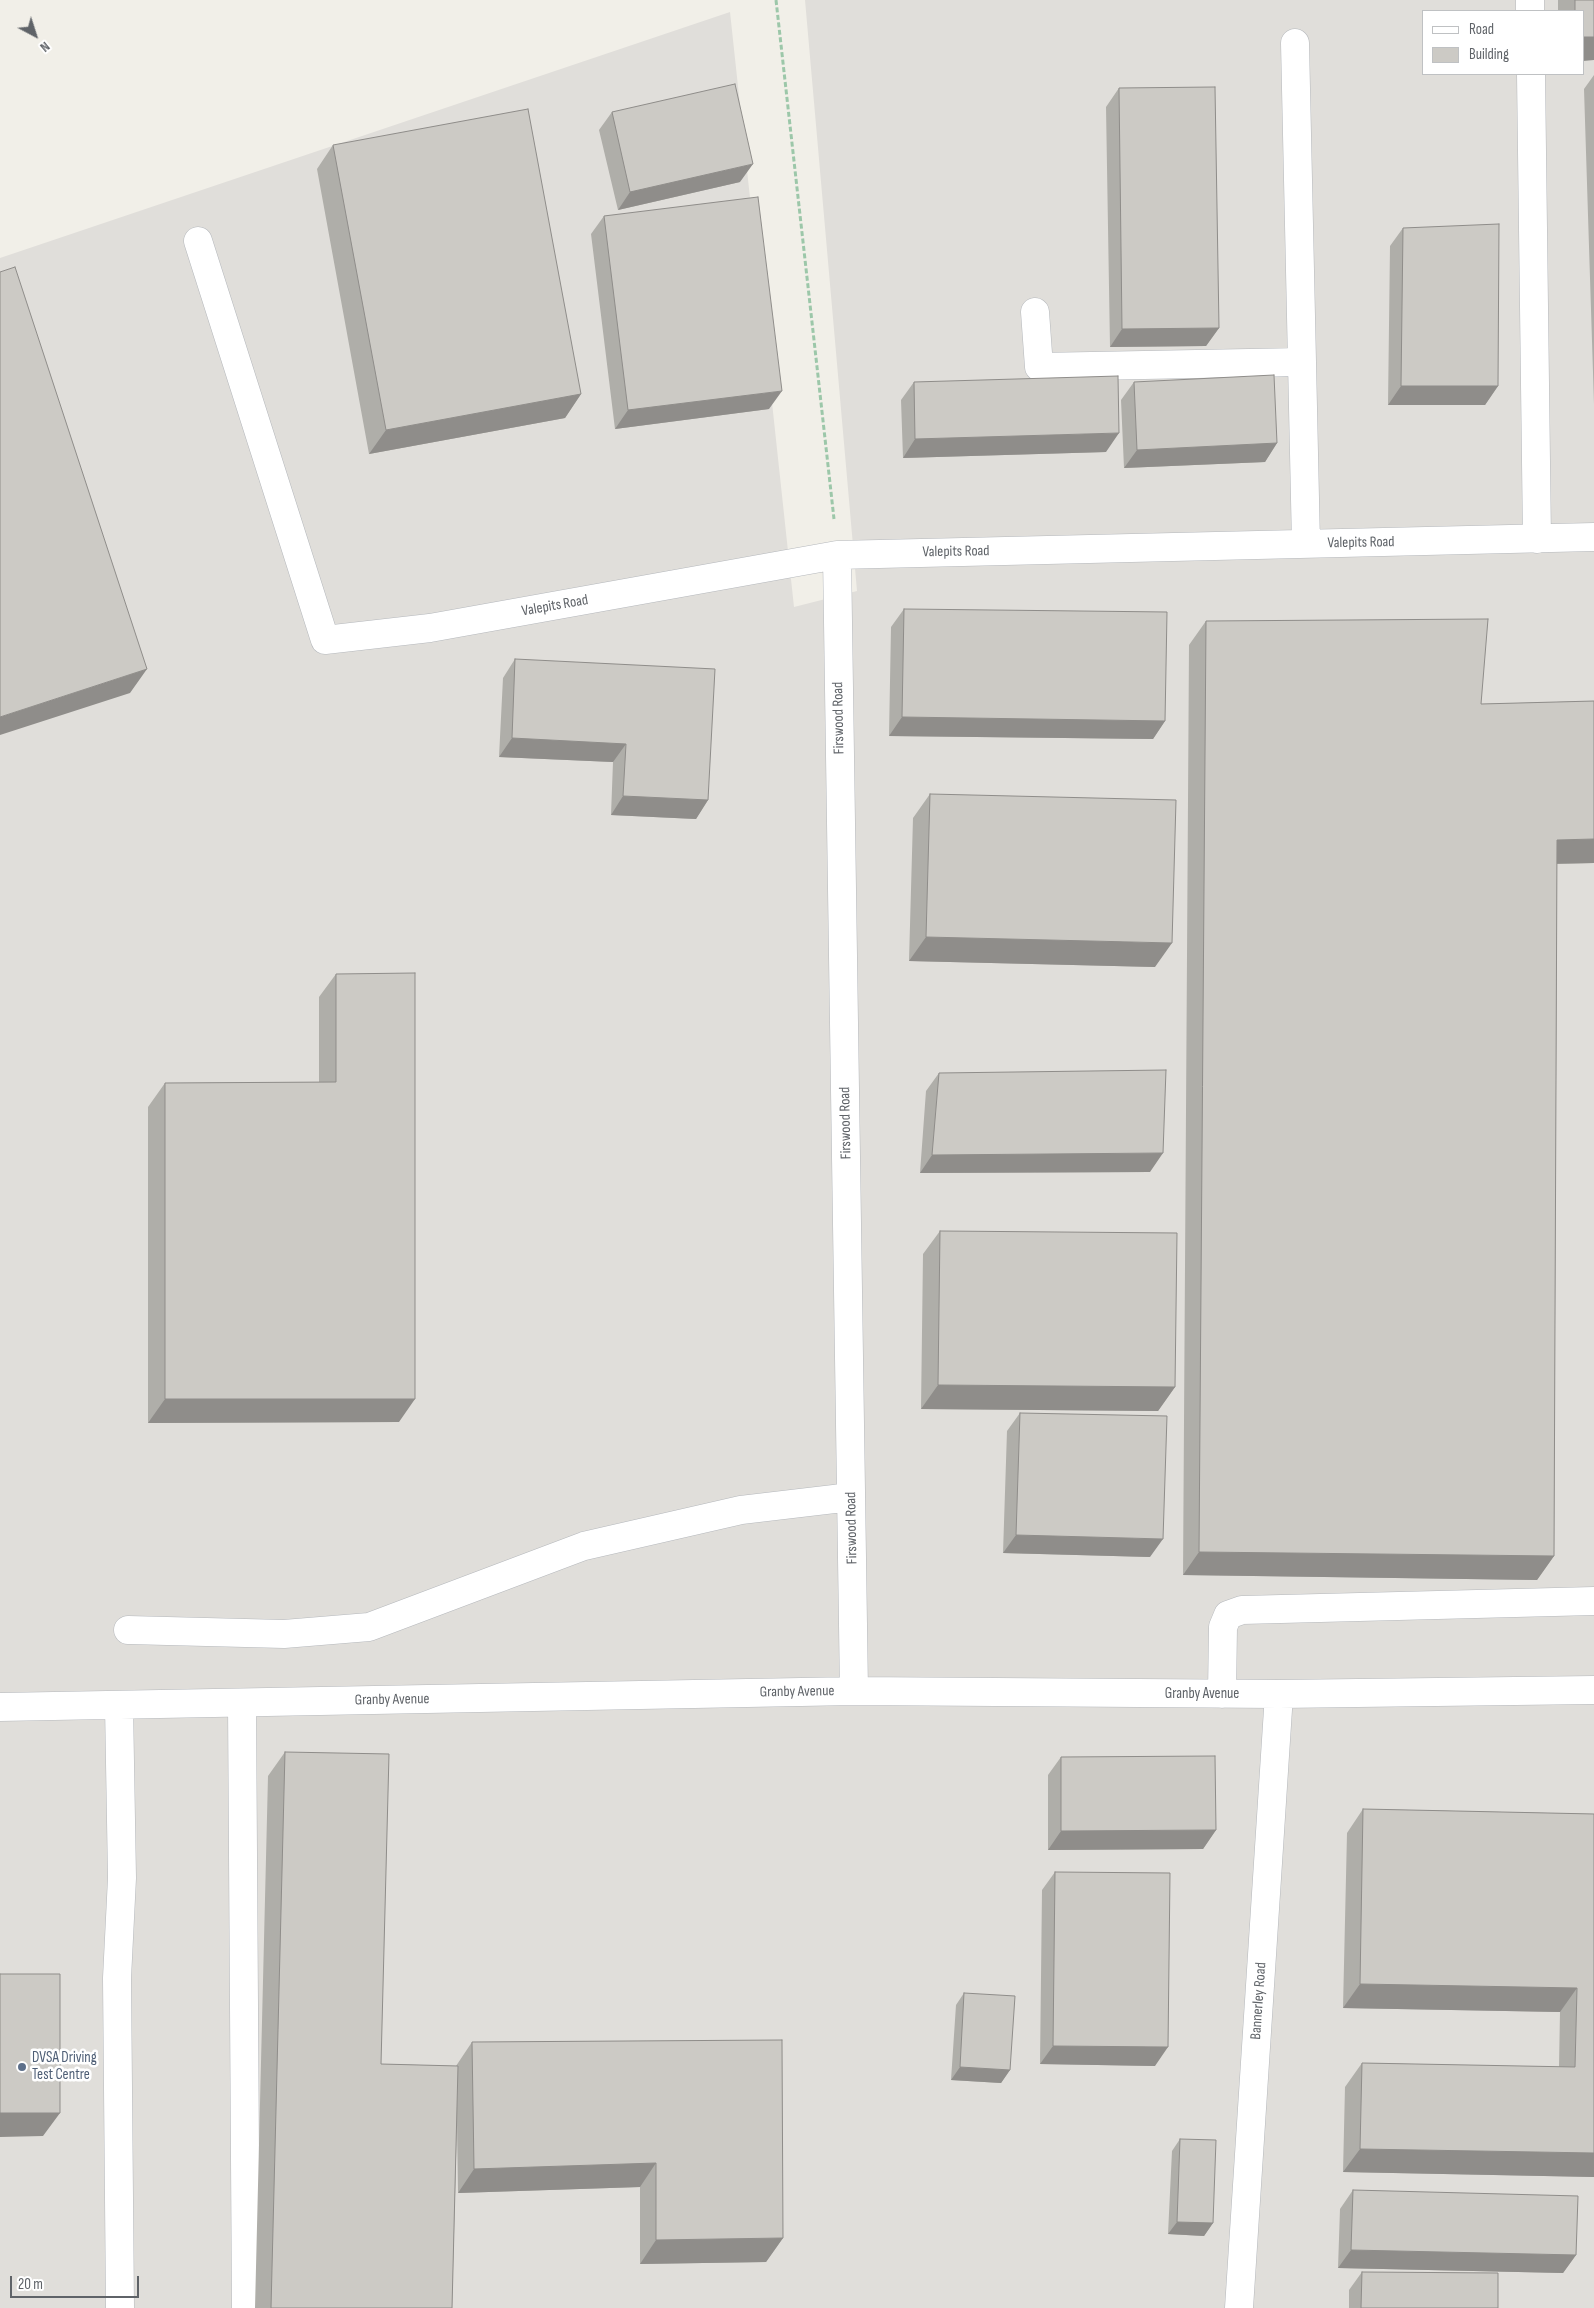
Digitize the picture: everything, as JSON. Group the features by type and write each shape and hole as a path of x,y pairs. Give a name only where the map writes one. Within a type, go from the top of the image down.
{"street":[{"path":"1295,43 1306,544"},
{"path":"1531,75 1537,539"},
{"name":"Valepits Road","path":"198,241 325,640 430,628 837,555 1594,538"},
{"path":"1035,312 1039,366 1301,362"},
{"name":"Firswood Road","path":"837,555 854,1691"},
{"path":"128,1630 284,1634 369,1627 584,1546 741,1510 851,1498"},
{"path":"1222,1694 1223,1627 1228,1615 1242,1610 1594,1601"},
{"name":"Granby Avenue","path":"0,1708 854,1691 1279,1694 1594,1690"},
{"name":"Bannerley Road","path":"1239,2308 1279,1694"},
{"path":"242,1703 246,2308"},
{"path":"119,1705 122,1878 117,1978 120,2308"}],"path":[{"path":"776,0 834,525"}],"shaded area":[{"path":"805,0 1594,0 1594,2308 0,2308 0,258 730,12 794,607 857,591"}],"building":[{"path":"1575,0 1594,0 1594,37 1584,37 1584,10 1575,10"},
{"path":"735,84 753,164 630,192 612,112"},
{"path":"1215,87 1219,328 1122,329 1119,88"},
{"path":"528,109 581,394 386,430 333,145"},
{"path":"758,197 782,391 628,410 604,216"},
{"path":"1499,224 1498,386 1401,386 1403,228"},
{"path":"15,267 147,669 0,717 0,272"},
{"path":"1274,375 1277,443 1137,450 1134,382"},
{"path":"1118,376 1119,433 915,439 914,382"},
{"path":"904,609 1167,612 1165,721 902,717"},
{"path":"1488,619 1481,704 1594,701 1594,839 1557,840 1554,1556 1199,1552 1206,621"},
{"path":"515,659 715,669 708,800 623,796 626,744 512,738"},
{"path":"930,794 1176,800 1172,943 926,937"},
{"path":"415,973 415,1399 165,1399 165,1083 336,1082 336,974"},
{"path":"1166,1070 1163,1153 932,1155 939,1073"},
{"path":"940,1231 1177,1233 1175,1387 938,1385"},
{"path":"1020,1413 1167,1416 1163,1539 1016,1535"},
{"path":"285,1752 389,1754 381,2064 458,2066 452,2308 271,2308"},
{"path":"1215,1756 1216,1830 1061,1831 1061,1757"},
{"path":"1363,1809 1594,1814 1594,2153 1360,2149 1362,2063 1575,2067 1577,1988 1360,1984"},
{"path":"1055,1872 1170,1873 1168,2047 1053,2046"},
{"path":"0,1974 60,1974 60,2113 0,2113"},
{"path":"964,1993 1015,1996 1010,2070 960,2067"},
{"path":"782,2040 783,2238 656,2240 656,2163 474,2169 472,2042"},
{"path":"1180,2139 1216,2140 1213,2223 1177,2222"},
{"path":"1353,2190 1578,2196 1576,2255 1351,2250"},
{"path":"1362,2272 1498,2273 1498,2308 1361,2308"}],"place":[{"name":"DVSA Driving Test Centre","path":"22,2067"}]}
